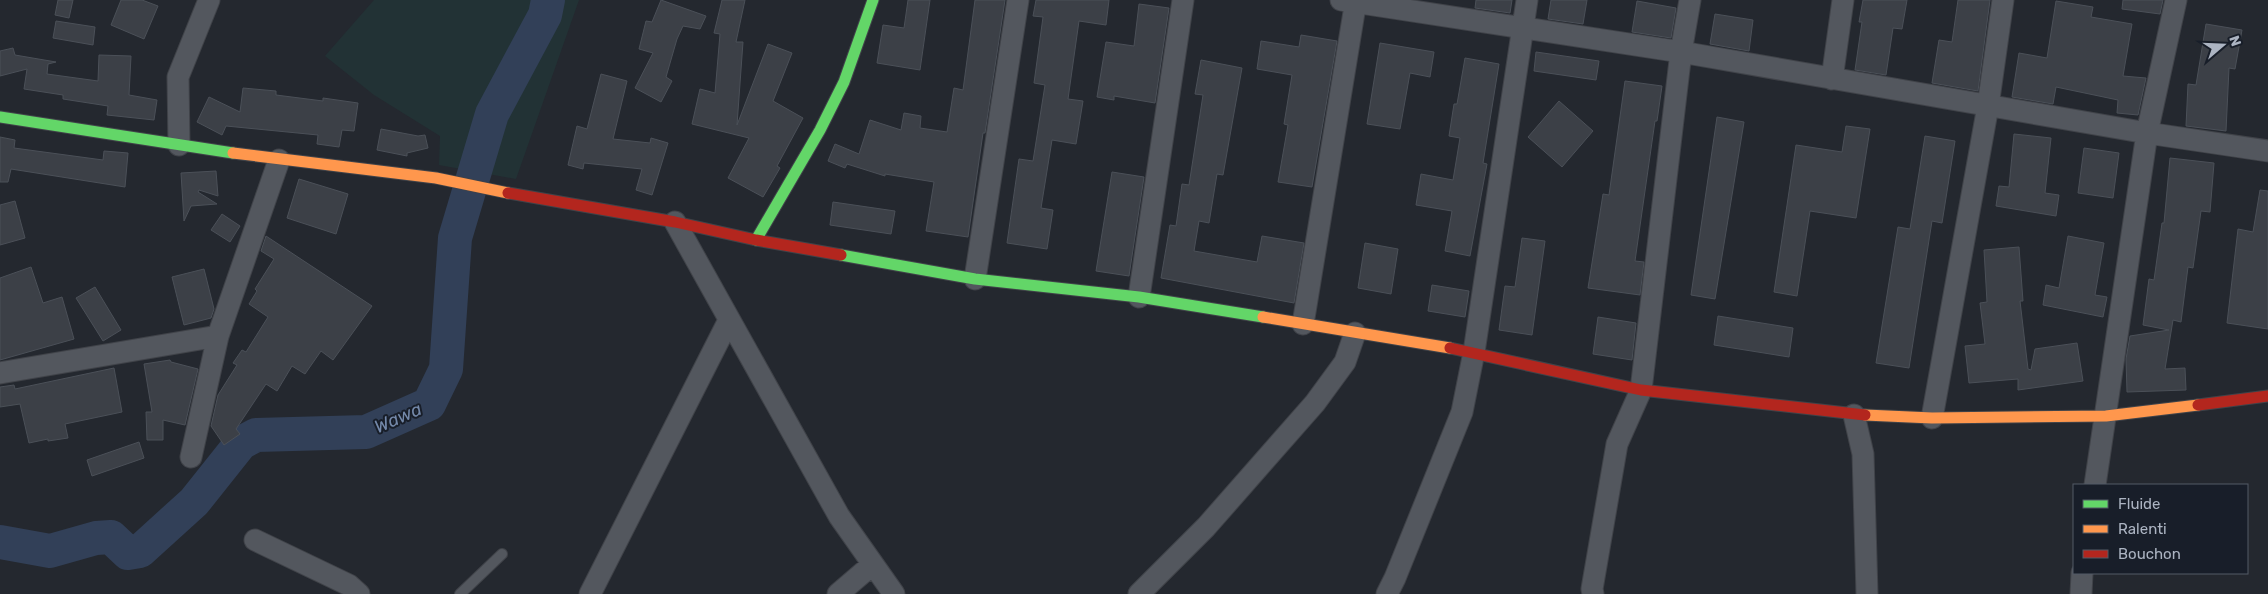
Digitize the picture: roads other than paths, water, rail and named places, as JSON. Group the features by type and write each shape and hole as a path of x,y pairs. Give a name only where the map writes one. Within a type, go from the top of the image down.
{"main road":[{"path":"756,240 820,130 844,82 873,0"},
{"path":"0,117 279,160 436,178 505,193 675,222 756,240 975,279 1139,298 1474,352 1640,390 1854,415 1932,418 2106,416 2268,396"}],"street":[{"path":"179,145 178,77 209,0"},
{"path":"975,279 1018,0"},
{"path":"1139,298 1184,0"},
{"path":"1387,594 1462,412 1474,352 1527,0"},
{"path":"1593,594 1592,589 1617,444 1640,390 1681,52 1690,0"},
{"path":"1832,78 1844,0"},
{"path":"1932,418 1988,106 2003,0"},
{"path":"2095,484 2147,133 2176,0"},
{"path":"1303,324 1351,1 1681,52 2147,133 2268,151"},
{"path":"191,457 218,336 279,160"},
{"path":"675,222 839,516 894,594"},
{"path":"590,594 730,320"},
{"path":"1139,594 1206,527 1315,403 1345,362 1355,333"},
{"path":"0,373 218,336"},
{"path":"1854,415 1863,454 1868,566 1867,594"},
{"path":"256,540 349,586 359,594"},
{"path":"838,594 873,564"},
{"path":"2081,594 2082,574"}],"lane":[{"path":"460,594 502,554"}],"waterway":[{"name":"Wawa","path":"0,542 50,551 96,538 111,537 128,553 140,551 194,502 241,443 256,435 366,432 429,404 446,369 455,238 492,114 545,15 548,0"}]}
